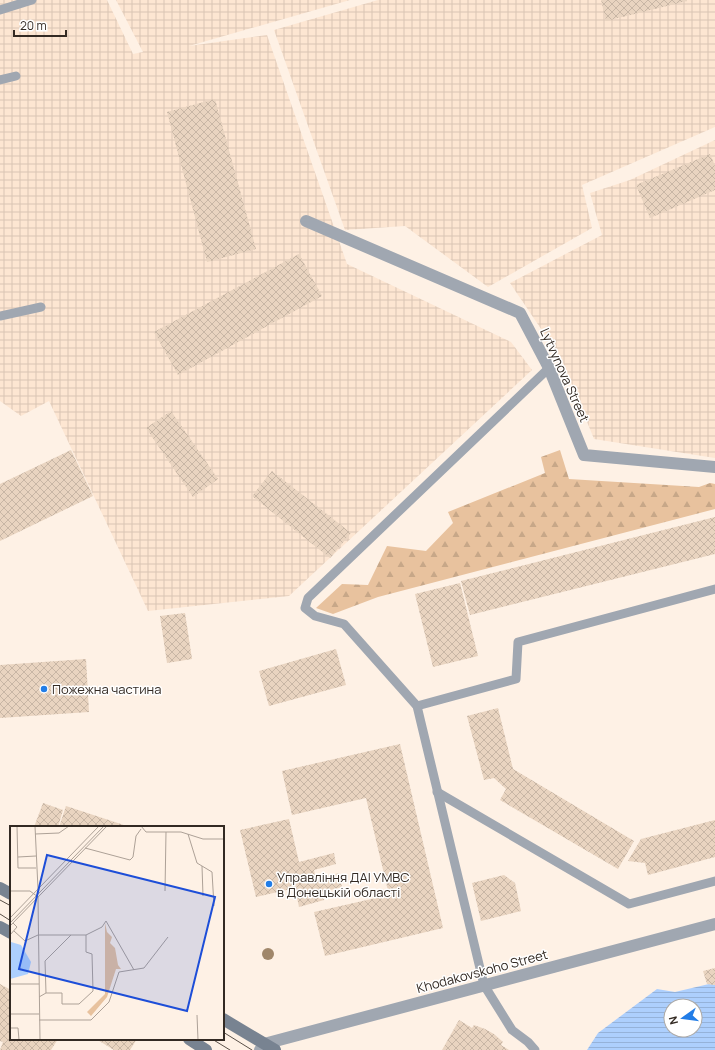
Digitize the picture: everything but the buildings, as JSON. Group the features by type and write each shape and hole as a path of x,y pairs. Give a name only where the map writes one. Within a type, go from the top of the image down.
{"street":[{"name":"Lytvynova Street","path":"306,221 520,313 549,368 584,455 715,467"},
{"path":"0,888 10,893"},
{"name":"Khodakovskoho Street","path":"262,1047 484,985 715,924"},
{"path":"0,927 10,932"},
{"path":"224,1020 262,1047 275,1050"},
{"path":"191,1040 206,1050"}],"lane":[{"path":"0,10 32,0"},
{"path":"0,80 16,76"},
{"path":"0,316 41,307"},
{"path":"535,1050 528,1042 512,1030 484,985 417,706 344,624 316,616 305,608 308,598 549,368"},
{"path":"417,706 516,679 518,642 715,589"},
{"path":"437,792 629,904 715,881"}],"shaded area":[{"path":"0,0 107,0 133,54 143,52 116,0 350,0 189,46 267,35 347,264 511,342 532,370 289,596 148,611 49,401 21,416 0,401"},
{"path":"378,0 715,0 715,127 582,185 592,228 488,287 405,226 345,230 274,30"},
{"path":"715,140 715,458 594,439 562,360 510,283 602,235 590,193 630,180"}],"green space":[{"path":"560,450 569,479 699,487 710,483 715,484 715,509 378,597 333,614 316,608 342,584 368,585 387,546 426,551 453,523 448,512 545,473 541,457"}],"water":[{"path":"709,984 715,985 715,1050 587,1050 598,1033 657,989 675,992"}],"tram line":[{"path":"0,900 10,905"},
{"path":"0,914 10,920"},
{"path":"224,1033 252,1050"},
{"path":"214,1040 230,1050"}],"place":[{"name":"Пожежна частина","path":"44,689"},
{"name":"Управління ДАІ УМВС в Донецькій області","path":"269,884"}]}
